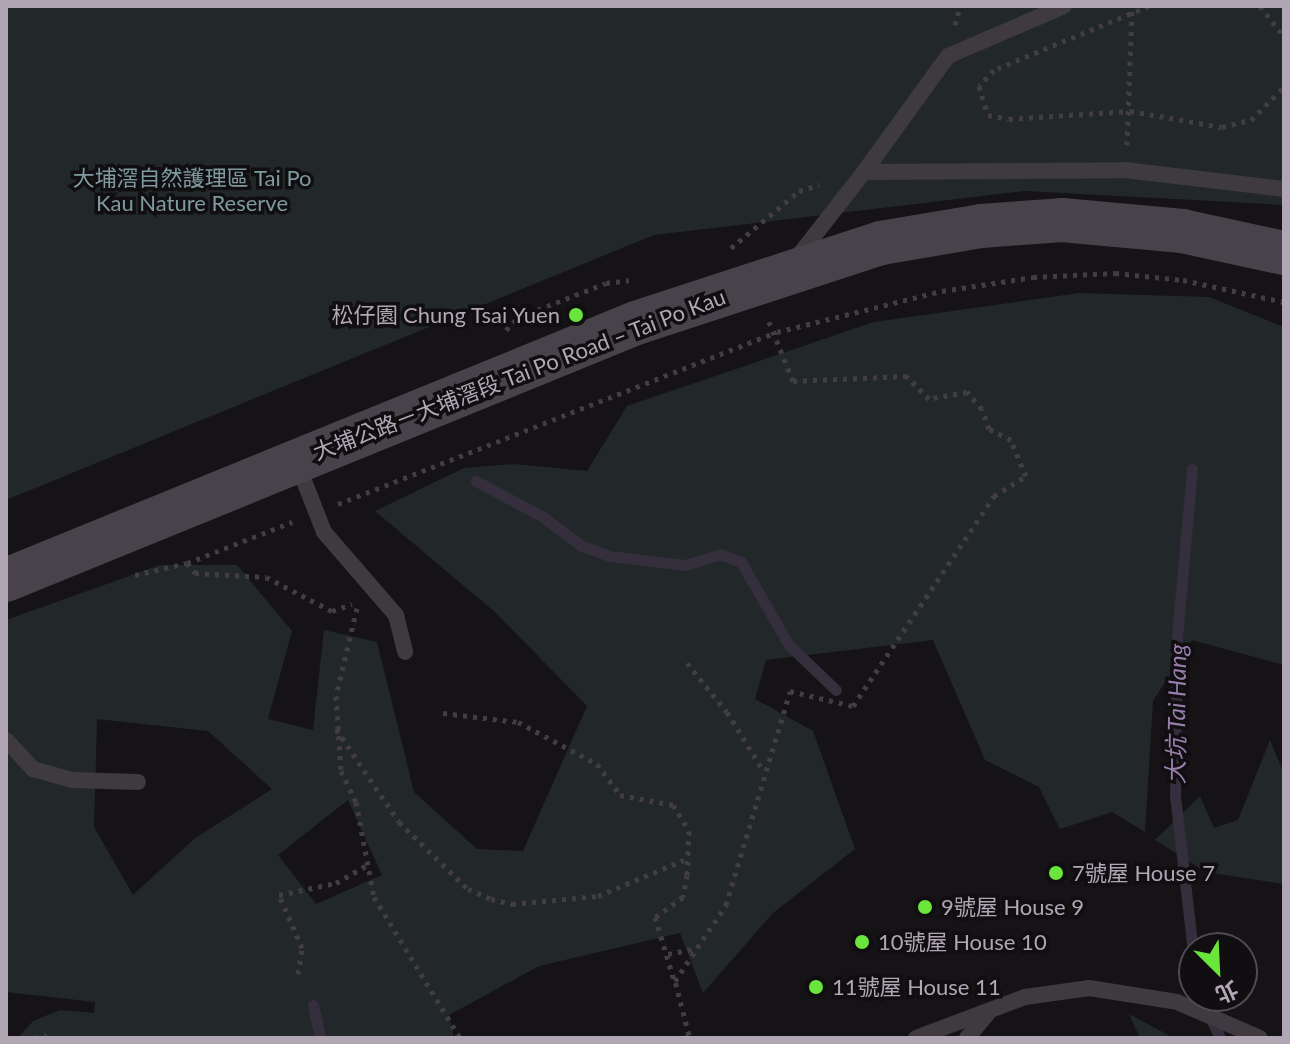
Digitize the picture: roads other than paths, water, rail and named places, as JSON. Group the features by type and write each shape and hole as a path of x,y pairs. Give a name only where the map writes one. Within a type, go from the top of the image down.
{"main road":[{"name":"大埔公路－大埔滘段 Tai Po Road – Tai Po Kau","path":"6,580 636,323 881,243 981,226 1062,220 1182,231 1284,253"}],"lane":[{"path":"785,273 864,172 948,56 1064,6"},
{"path":"864,172 1125,170 1284,189"},
{"path":"297,461 324,532 396,615 405,652"},
{"path":"6,740 33,769 72,780 138,782"},
{"path":"916,1038 1025,997 1089,988 1152,997 1253,1033"},
{"path":"967,1038 995,1008"}],"waterway":[{"name":"大坑 Tai Hang","path":"1191,932 1175,796 1177,637 1192,469"},
{"path":"476,481 543,517 582,546 609,556 685,565 720,554 741,562 789,645 836,690"},
{"path":"313,1005 320,1038"},
{"name":"大坑 Tai Hang","path":"1208,1012 1220,1038"}],"place":[{"name":"松仔園 Chung Tsai Yuen","path":"576,315"},
{"name":"7號屋 House 7","path":"1056,873"},
{"name":"9號屋 House 9","path":"925,907"},
{"name":"10號屋 House 10","path":"862,942"},
{"name":"11號屋 House 11","path":"816,987"}],"park label":[{"name":"大埔滘自然護理區 Tai Po Kau Nature Reserve","path":"192,190"}]}
